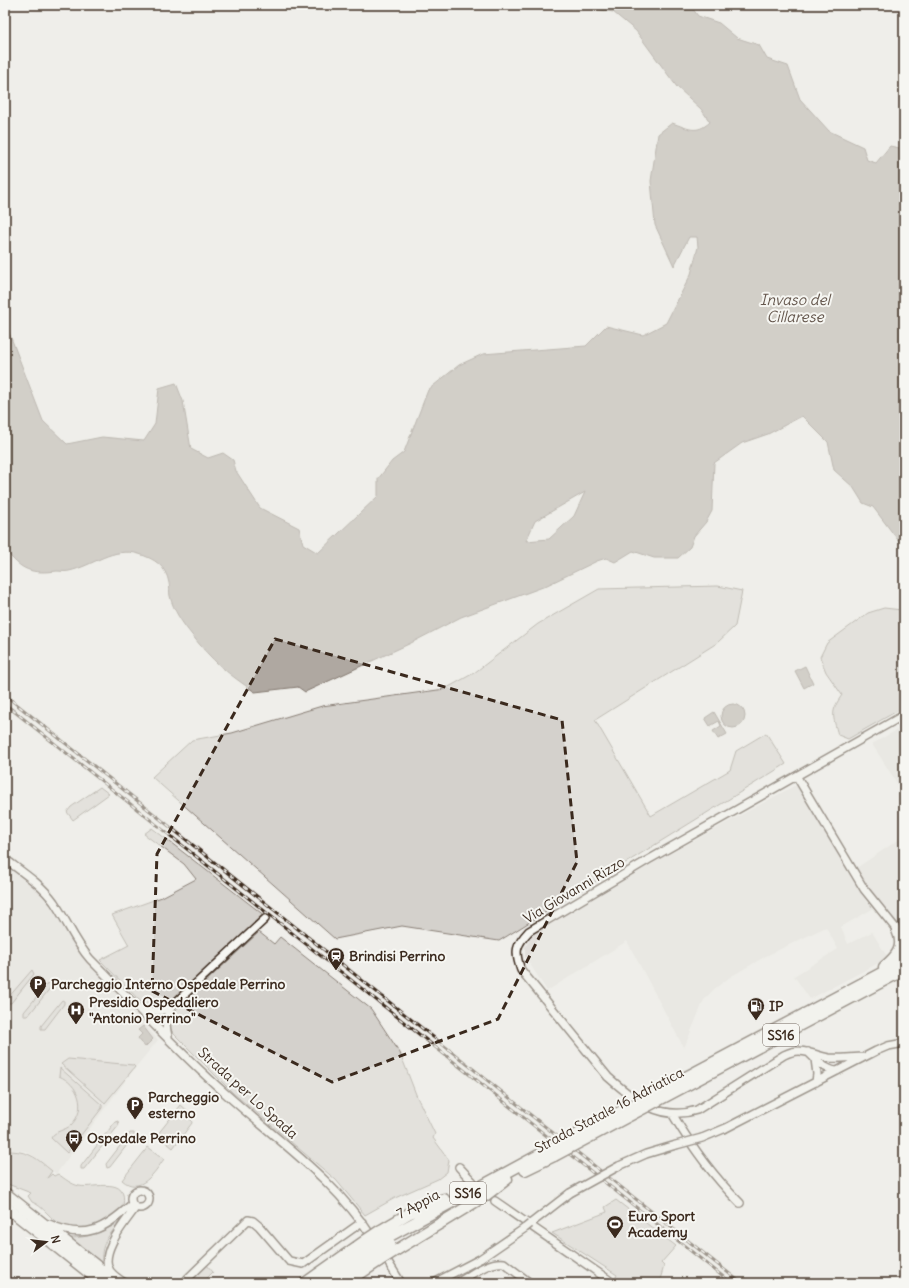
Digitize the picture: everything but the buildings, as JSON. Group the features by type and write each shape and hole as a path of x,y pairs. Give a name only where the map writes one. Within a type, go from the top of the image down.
{"highway":[{"path":"871,982 899,952 902,944 901,932"},
{"name":"Strada Statale 16 Adriatica","path":"657,1097 871,982 904,961"},
{"name":"Strada Statale 16 Adriatica","path":"871,982 904,970"},
{"path":"871,982 904,977"},
{"name":"7 Appia","path":"388,1241 505,1177 657,1097"},
{"path":"305,1283 373,1250 388,1241 485,1196 505,1177"},
{"path":"5,1193 118,1283"},
{"path":"5,1206 102,1283"},
{"name":"SS16","path":"319,1283 388,1241"},
{"path":"346,1283 373,1250"},
{"name":"SS16","path":"332,1283 373,1250"}],"street":[{"name":"Via Giovanni Rizzo","path":"864,1057 825,1057 806,1051 794,1050 697,1110 685,1114 673,1115 662,1113 649,1107 621,1089 608,1077 521,970 516,958 519,943 529,931 573,904 797,777 904,714"},
{"path":"797,777 864,889 901,932"},
{"name":"Strada per Lo Spada","path":"5,859 47,893 60,911 82,949 153,1022 224,1093 312,1167 331,1185 362,1222 401,1283"},
{"path":"153,1022 265,919"},
{"path":"143,1011 163,1013"},
{"path":"163,1013 168,1037"},
{"path":"434,1283 480,1259 527,1226 555,1203 619,1166 646,1154 702,1138 726,1128 864,1057 888,1046 904,1043"},
{"path":"806,1051 831,1070 837,1071"},
{"path":"825,1057 835,1064 837,1071"},
{"path":"815,1059 817,1074 816,1082"},
{"path":"673,1115 692,1147 720,1183 740,1202"},
{"path":"459,1167 473,1182"},
{"path":"495,1201 609,1280 607,1283"},
{"path":"39,1220 65,1231 82,1232 94,1230 114,1221 134,1206 109,1250 108,1262 110,1271 125,1283"},
{"path":"183,1283 248,1220 253,1221 259,1226 289,1261 303,1264 362,1222"},
{"path":"457,1283 485,1266 499,1262 504,1263 530,1283"}],"highlighted area":[{"path":"275,639 562,720 577,862 498,1019 332,1082 152,991 157,854"}],"shaded area":[{"path":"718,586 742,591 735,626 717,643 595,720 651,816 730,770 736,751 766,733 786,764 499,941 402,926 335,939 152,777 192,740 232,733 322,706 445,689 474,673 538,624 599,589"},
{"path":"884,608 902,610 904,707 848,739 838,735 834,718 834,710 842,695 826,672 820,657 827,643 868,613"},
{"path":"904,726 904,794 872,744"},
{"path":"794,786 798,786 848,873 866,901 874,908 841,927 848,944 872,932 888,958 810,999 794,976 838,949 826,927 766,956 730,977 713,990 704,1000 684,1048 627,941 547,991 525,956 525,947 533,935 657,861"},
{"path":"100,787 109,794 73,820 67,812 71,807"},
{"path":"152,828 265,916 170,1002 154,1007 143,1004 100,960 129,945 112,915 162,897 196,879 184,864 144,834"},
{"path":"904,836 904,927 899,925 882,903 877,903 855,869"},
{"name":"Presidio Ospedaliero \"Antonio Perrino\"","path":"5,866 36,889 60,918 76,948 134,1010 158,1040 135,1068 56,1174 25,1151 11,1150 5,1152"},
{"path":"259,932 274,944 280,937 371,1009 400,1053 417,1097 435,1134 433,1138 449,1160 447,1172 438,1179 395,1198 365,1215 336,1180 233,1093 174,1034 169,1023 173,1012"},
{"path":"32,970 34,974 11,1003 8,1003 7,999"},
{"path":"48,983 51,984 51,987 28,1016 24,1016 24,1012"},
{"path":"62,1000 64,1001 64,1004 45,1029 41,1029 41,1026"},
{"path":"68,1059 133,1065 135,1067 105,1103 61,1064"},
{"path":"60,1068 102,1105 102,1108 67,1153 51,1138 55,1133 71,1125 79,1111 80,1104 76,1091 66,1080 59,1076"},
{"path":"181,1105 189,1112 192,1123 173,1148 157,1135"},
{"path":"118,1121 119,1125 84,1169 81,1169 81,1166 115,1122"},
{"path":"130,1133 134,1133 134,1136 110,1167 107,1168 106,1164"},
{"path":"148,1147 164,1159 152,1176 141,1184 135,1185 129,1184 122,1180"},
{"path":"11,1151 24,1153 38,1160 52,1171 47,1178 52,1174 54,1176 58,1174 71,1183 79,1186 102,1185 116,1187 121,1190 123,1196 123,1206 112,1217 95,1226 68,1229 61,1226 40,1206 32,1202 28,1196 31,1193 5,1183 5,1152"},
{"name":"Euro Sport Academy","path":"616,1200 676,1246 661,1263 664,1266 659,1283 613,1283 617,1275 552,1233 607,1212 605,1207"},
{"path":"122,1221 106,1240 102,1251 102,1265 69,1238 84,1237 97,1233"},
{"path":"206,1264 213,1272 202,1283 187,1283"}],"water":[{"name":"Invaso del Cillarese","path":"583,5 690,5 698,16 719,23 737,38 759,45 767,59 788,66 800,99 829,131 863,147 867,160 876,163 890,146 904,149 904,548 873,507 863,503 853,487 834,470 828,442 802,416 768,434 742,443 714,463 712,511 706,522 694,536 690,547 678,558 654,558 633,551 615,562 606,558 597,561 543,587 461,617 411,643 305,692 298,687 255,692 221,666 206,652 182,622 171,601 168,577 159,564 150,558 130,552 120,553 103,558 78,569 69,571 40,572 28,570 22,567 11,557 5,550 5,322 43,421 67,444 102,437 144,441 155,424 159,388 176,383 183,401 191,449 208,458 223,453 233,460 236,471 260,508 299,528 303,544 318,553 378,496 378,479 392,461 404,452 428,390 459,365 483,354 586,346 606,326 643,335 666,323 691,274 698,247 697,237 689,237 674,266 655,225 651,181 658,134 672,123 687,128 696,129 705,126 710,122 701,109 677,87 636,31 613,12 583,7","holes":["585,492 574,516 549,539 526,541 535,521"]},
{"path":"805,666 813,683 804,688 795,671"},
{"path":"733,704 738,705 744,711 744,721 738,727 733,728 728,727 722,721 721,716 722,711 728,705"},
{"path":"714,712 727,734 718,739 713,731 721,726 719,721 710,726 705,718"},
{"path":"143,1026 153,1039 145,1047 138,1038 142,1034 138,1030"}],"railway":[{"path":"5,695 741,1283"},
{"path":"5,704 731,1283"}],"place":[{"name":"Brindisi Perrino","path":"336,971"},
{"name":"Parcheggio Interno Ospedale Perrino","path":"38,999"},
{"name":"IP","path":"756,1021"},
{"name":"Presidio Ospedaliero \"Antonio Perrino\"","path":"76,1025"},
{"name":"Parcheggio esterno","path":"135,1120"},
{"name":"Ospedale Perrino","path":"74,1153"},
{"name":"Euro Sport Academy","path":"615,1239"}]}
